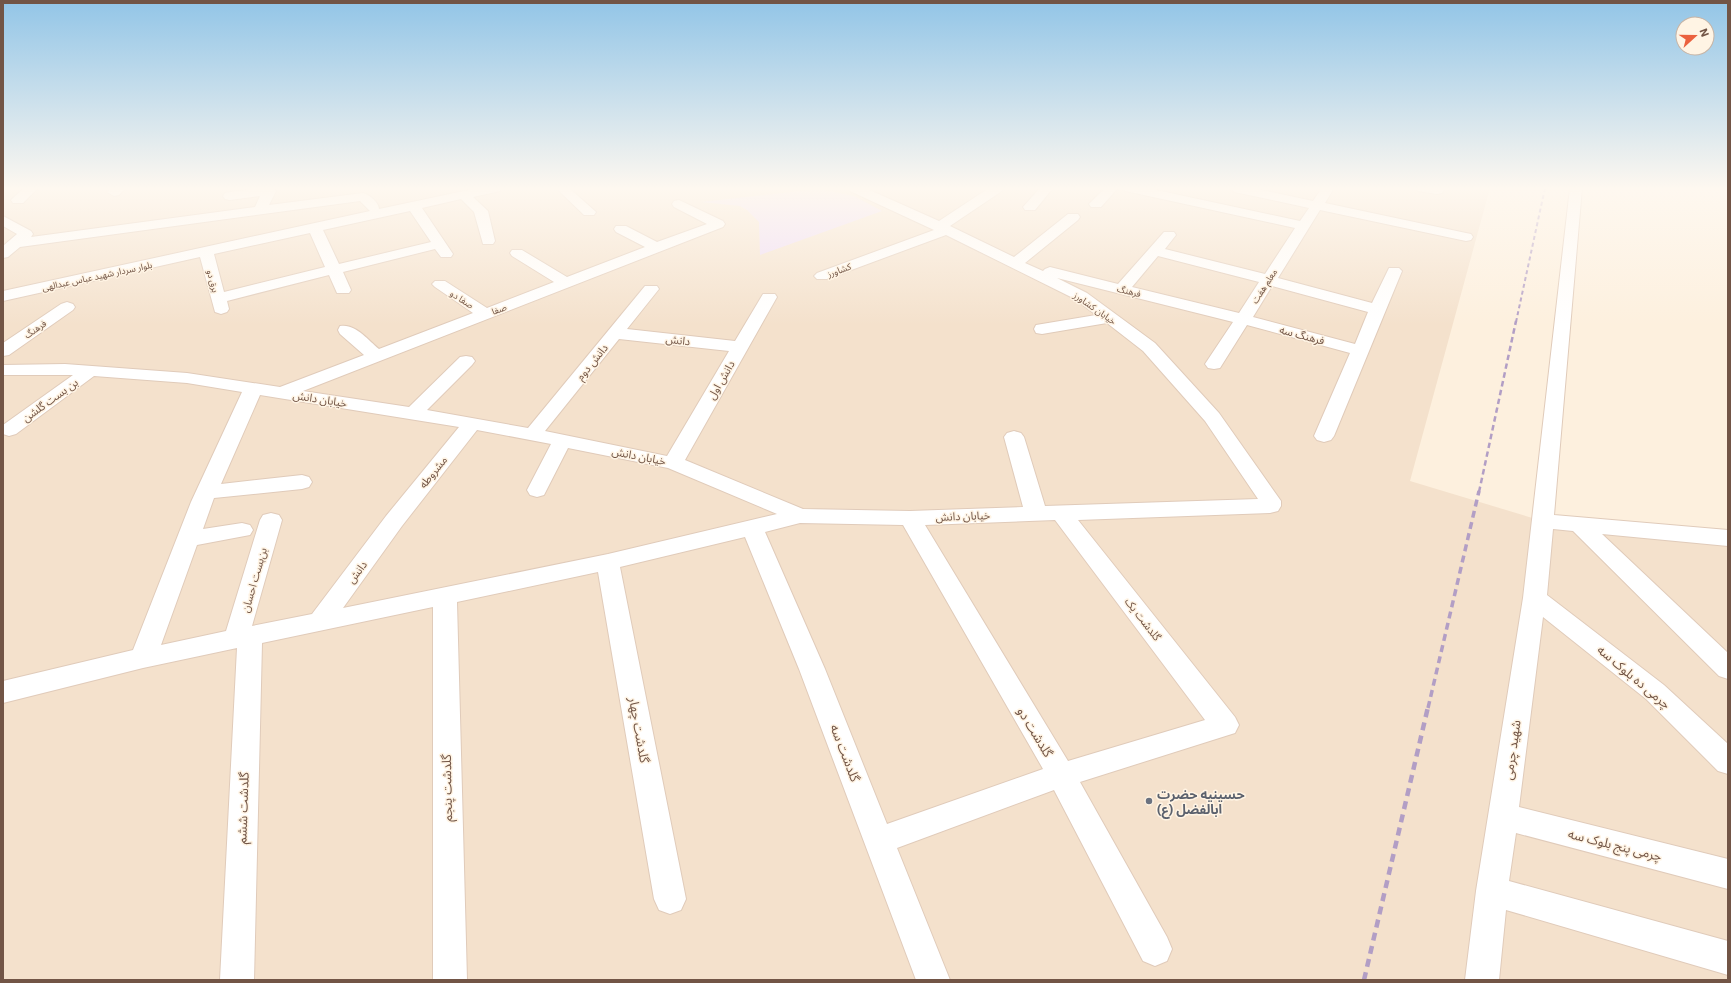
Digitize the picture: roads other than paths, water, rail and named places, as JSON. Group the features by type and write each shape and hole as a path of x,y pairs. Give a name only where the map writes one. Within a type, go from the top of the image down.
{"street":[{"path":"3,254 26,234"},
{"path":"16,243 86,234"},
{"name":"بلوار سردار شهید عباس عبدالهی","path":"3,285 117,264 255,234"},
{"name":"بلوار سردار شهید عباس عبدالهی","path":"3,296 288,234"},
{"path":"318,234 343,290"},
{"path":"334,270 443,250 432,234"},
{"path":"486,234 488,241"},
{"path":"630,234 657,248"},
{"name":"صفا","path":"281,393 693,234"},
{"name":"کشاورز","path":"822,276 930,234"},
{"name":"خیابان کشاورز","path":"953,234 1081,296 1149,347 1212,417 1270,501 1270,506"},
{"path":"1014,264 1051,234"},
{"name":"معلم هفت","path":"1214,364 1298,234"},
{"path":"1451,234 1466,237"},
{"name":"شهید چرمی","path":"1482,980 1492,891 1535,598 1544,521 1572,234"},
{"path":"1122,289 1169,235"},
{"path":"1155,251 1378,310"},
{"name":"برق دو","path":"206,252 219,304 334,270"},
{"path":"517,253 566,283"},
{"name":"فرهنگ","path":"1014,264 1243,319"},
{"path":"1324,436 1361,352 1394,271"},
{"name":"صفا دو","path":"440,284 485,314"},
{"name":"دانش دوم","path":"532,434 652,289"},
{"name":"دانش اول","path":"673,463 769,297"},
{"name":"فرهنگ","path":"3,351 67,307"},
{"path":"1042,329 1110,318"},
{"name":"فرهنگ سه","path":"1243,319 1361,352"},
{"path":"346,330 376,356"},
{"name":"دانش","path":"616,333 740,347"},
{"path":"413,414 466,361"},
{"name":"خیابان دانش","path":"3,370 65,369 187,378 472,423 673,463 800,516 910,518 1270,506"},
{"name":"بن بست گلشن","path":"9,430 90,371"},
{"path":"143,658 207,492 253,389"},
{"name":"مشروطه","path":"394,521 472,423"},
{"path":"1014,437 1036,514"},
{"path":"537,490 562,441"},
{"path":"207,492 302,482"},
{"name":"گلدشت یک","path":"1061,514 1224,725 1061,775"},
{"path":"3,692 143,658 608,562 800,516"},
{"name":"گلدشت دو","path":"910,518 1061,775 1155,949"},
{"name":"بن‌بست احسان","path":"243,638 271,520"},
{"name":"دانش","path":"319,622 394,521"},
{"path":"1544,521 1728,538"},
{"path":"1580,524 1728,669"},
{"name":"گلدشت سه","path":"752,527 812,669 933,980"},
{"path":"188,539 242,530"},
{"name":"گلدشت چهار","path":"608,562 670,899"},
{"name":"گلدشت پنجم","path":"445,596 450,980"},
{"name":"چرمی ده بلوک سه","path":"1535,598 1655,692 1728,762"},
{"name":"گلدشت ششم","path":"237,980 243,638"},
{"path":"879,841 1061,775"},
{"name":"چرمی پنج بلوک سه","path":"1503,816 1728,874"},
{"path":"1492,891 1728,958"}],"railway":[{"path":"1516,322 1535,234"},
{"path":"1479,492 1516,321"},
{"path":"1428,708 1479,491"},
{"path":"1364,980 1428,707"}],"place":[{"name":"حسینیه حضرت ابالفضل (ع)","path":"1149,801"}]}
